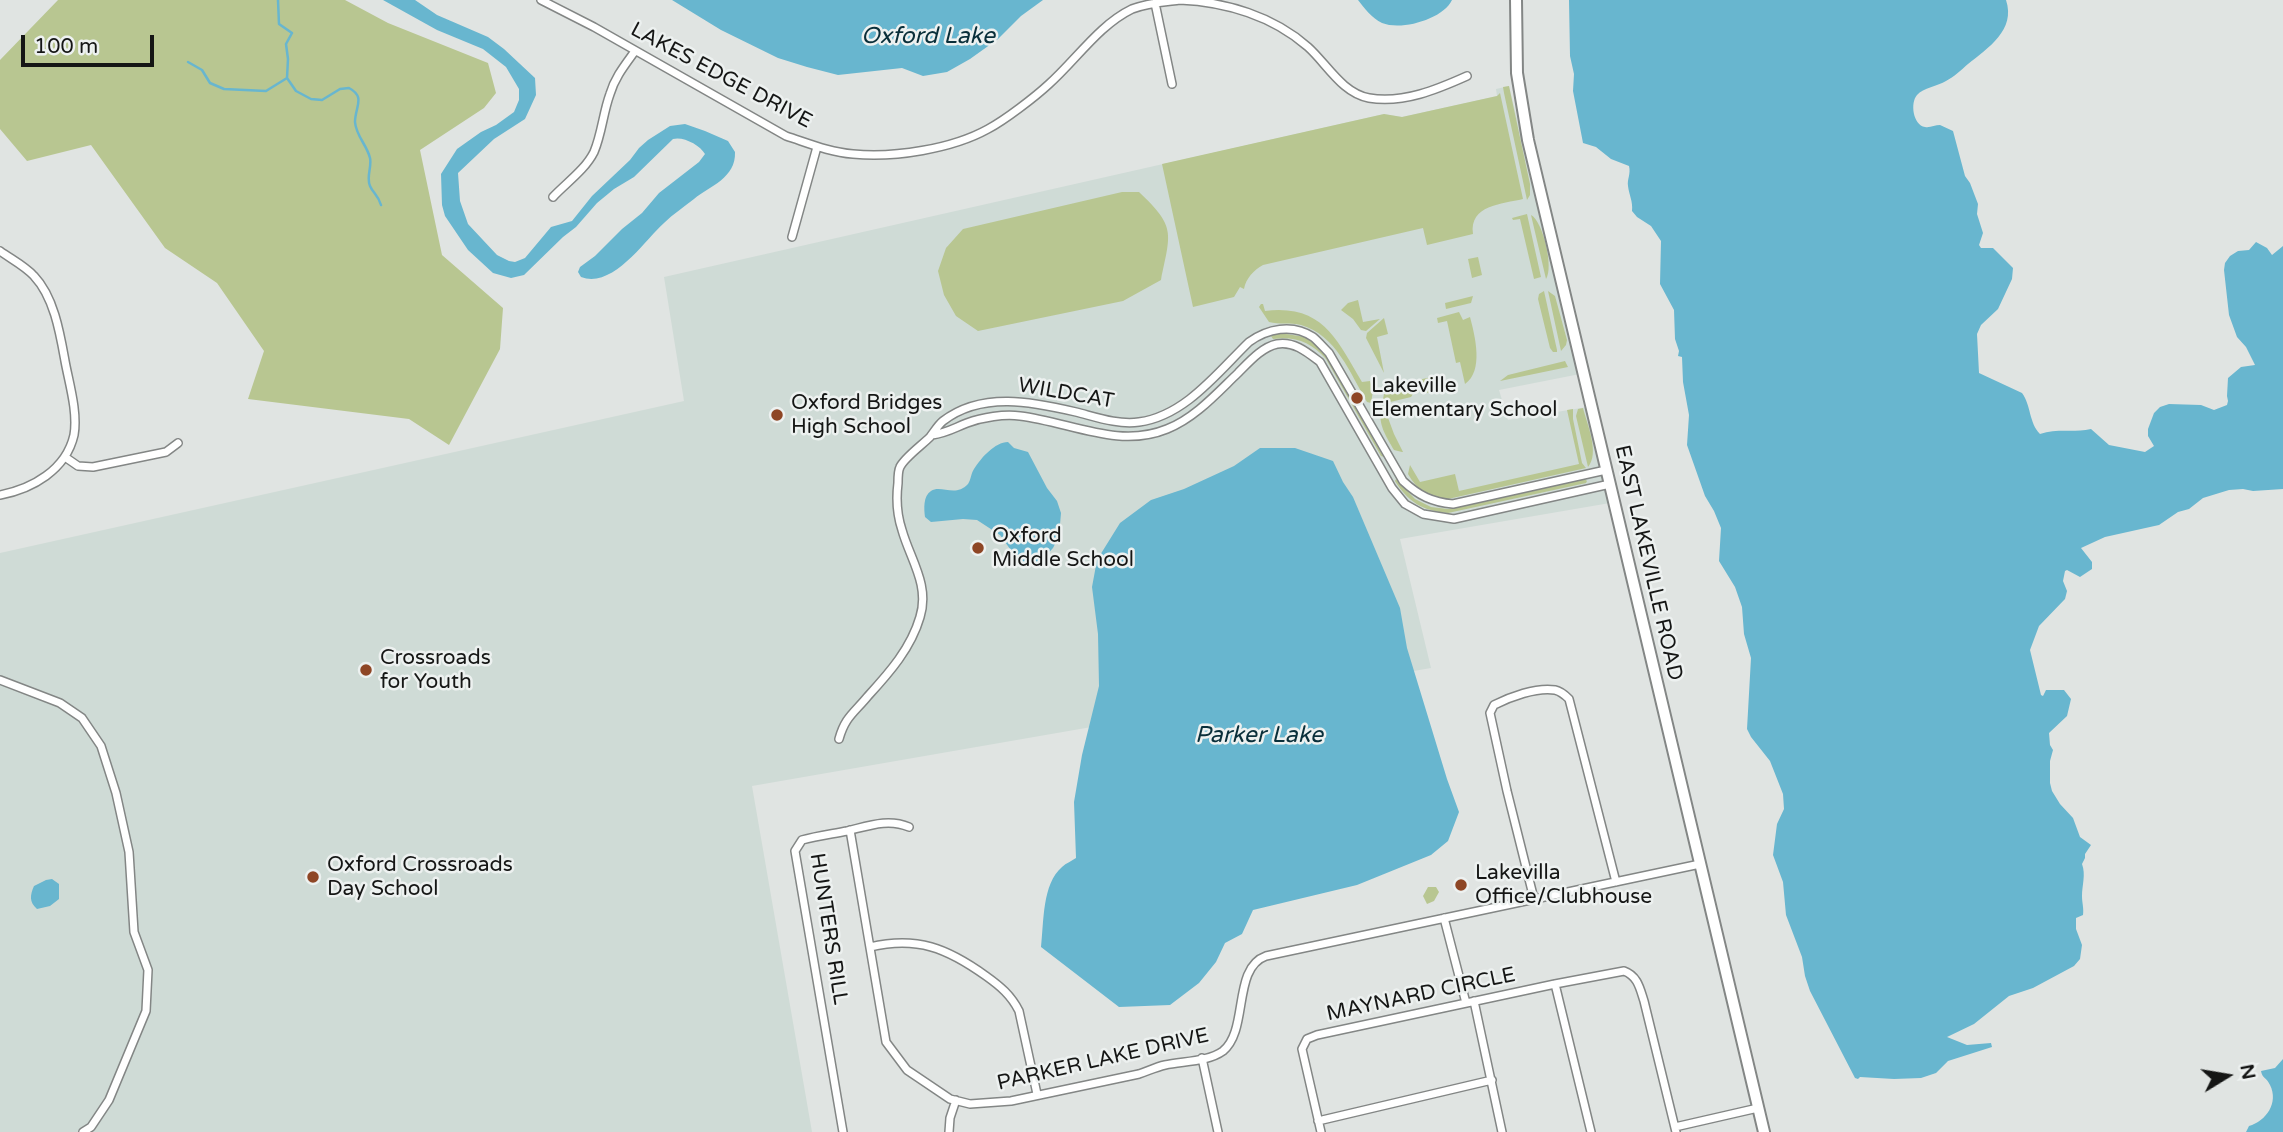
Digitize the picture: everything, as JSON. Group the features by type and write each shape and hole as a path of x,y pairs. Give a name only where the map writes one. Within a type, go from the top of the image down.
{"main road":[{"name":"EAST LAKEVILLE ROAD","path":"1516,0 1516,57 1523,116 1764,1132"}],"street":[{"name":"LAKES EDGE DRIVE","path":"541,0 786,136 817,147 853,154 886,154 941,147 989,129 1048,85 1114,21 1133,9 1156,3 1180,0 1229,6 1264,18 1308,47 1347,87 1368,98 1398,98 1417,94 1467,76"},
{"path":"1156,3 1172,84"},
{"path":"553,197 584,167 593,154 603,126 610,92 617,75 635,51"},
{"path":"792,237 817,147"},
{"path":"0,251 34,276 46,295 60,334 74,414 74,435 65,457 44,479 18,492 0,495"},
{"path":"1606,470 1453,504 1429,500 1414,492 1403,481 1329,353 1312,337 1295,330 1272,329 1259,335 1267,349 1275,344 1292,345 1304,349 1320,362 1384,475 1405,504 1423,514 1454,519 1610,484"},
{"name":"WILDCAT","path":"839,739 844,721 901,658 914,637 922,612 921,582 915,560 901,529 896,498 900,467 941,422 963,408 990,402 1020,401 1103,420 1137,423 1172,411 1187,401 1259,335"},
{"name":"WILDCAT","path":"931,435 949,432 968,422 992,417 1019,416 1100,435 1138,438 1179,425 1267,349"},
{"path":"65,457 78,466 93,467 166,452 178,443"},
{"path":"1384,475 1394,467"},
{"path":"0,680 60,703 82,718 101,746 116,793 129,852 134,932 148,970 146,1011 109,1100 91,1127 83,1132"},
{"path":"1534,899 1490,713 1494,705 1505,700 1542,690 1557,690 1569,699 1616,882"},
{"name":"HUNTERS RILL","path":"843,1132 795,851 802,840 883,822 909,827"},
{"name":"PARKER LAKE DRIVE","path":"850,830 886,1042 907,1070 950,1099 970,1104 988,1104 1130,1076 1159,1066 1221,1052 1231,1042 1247,980 1259,958 1700,864"},
{"path":"1444,918 1492,1080 1502,1132"},
{"path":"870,947 891,942 934,948 957,956 999,985 1013,999 1019,1011 1037,1094"},
{"name":"MAYNARD CIRCLE","path":"1321,1132 1302,1049 1307,1039 1351,1026 1625,971 1632,974 1638,983 1644,1001 1676,1129"},
{"path":"1555,984 1591,1132"},
{"path":"1202,1058 1218,1132"},
{"path":"1318,1121 1492,1080"},
{"path":"949,1132 956,1100"},
{"path":"1676,1129 1758,1108"}],"shaded area":[{"path":"1509,86 1580,374 1499,390 1508,420 1587,407 1610,503 1400,539 1431,668 752,786 812,1132 0,1132 0,553 684,401 664,277 1384,114 1402,117 1497,96 1496,89"}],"green space":[{"path":"58,0 345,0 388,23 488,63 496,93 484,108 420,150 442,255 503,308 500,349 449,445 409,419 248,399 264,351 217,283 165,248 91,145 27,161 0,129 0,60"},
{"path":"1509,86 1530,184 1527,200 1503,87"},
{"path":"1500,93 1523,199 1497,205 1482,212 1473,224 1473,234 1427,245 1423,228 1263,265 1251,275 1244,289 1240,287 1234,297 1193,307 1162,164 1384,114 1402,117 1497,96"},
{"path":"1122,192 1139,192 1165,223 1168,240 1161,280 1123,301 978,331 956,316 944,295 938,271 946,248 963,229"},
{"path":"1527,214 1541,277 1534,279 1520,219 1512,218"},
{"path":"1531,215 1540,226 1546,245 1549,265 1546,279"},
{"path":"1478,257 1482,275 1472,278 1468,259"},
{"path":"1544,291 1557,352 1550,348 1538,299 1539,294"},
{"path":"1548,291 1555,296 1567,340 1561,351"},
{"path":"1473,296 1471,303 1446,309 1445,303"},
{"path":"1358,300 1363,322 1380,319 1366,331 1361,330 1353,319 1341,310 1348,303"},
{"path":"1261,304 1265,311 1285,310 1301,313 1326,328 1336,339 1362,382 1370,381 1373,391 1371,403 1367,402 1341,356 1324,337 1301,325 1269,322 1259,307"},
{"path":"1459,312 1463,320 1470,317 1476,353 1474,371 1465,384 1460,362 1456,363 1447,321 1438,323 1437,318"},
{"path":"1384,318 1388,334 1377,337 1384,373 1366,338 1367,333"},
{"path":"1280,333 1305,337 1325,352 1384,457 1326,359 1302,342 1288,338 1273,339 1271,336"},
{"path":"1565,361 1568,367 1500,381 1508,375"},
{"path":"1441,375 1444,385 1441,390 1426,393 1420,390 1418,380"},
{"path":"1414,386 1415,391 1411,397 1382,404 1384,394"},
{"path":"1384,407 1403,452 1394,450 1383,430 1380,414 1381,408"},
{"path":"1583,408 1593,446 1588,467 1576,416 1578,409"},
{"path":"1573,409 1582,463 1586,468 1448,499 1425,492 1408,474 1410,465 1420,482 1455,474 1459,491 1579,464 1567,410"},
{"path":"1396,479 1415,499 1431,507 1448,509 1585,479 1587,481 1448,513 1417,504 1400,488"},
{"path":"1428,887 1436,887 1439,892 1434,901 1427,904 1423,896"}],"water":[{"path":"383,0 415,0 437,15 488,37 535,78 536,95 525,119 494,139 458,173 460,201 468,224 497,255 509,261 525,258 551,227 572,221 592,196 639,148 670,126 685,124 728,141 735,152 731,168 721,180 667,220 616,270 593,279 581,277 578,272 580,267 705,154 691,142 673,139 634,177 597,203 576,227 524,275 511,278 493,273 468,250 445,216 441,174 457,149 514,112 519,100 519,89 506,67 483,49 437,30"},
{"name":"Oxford Lake","path":"672,0 1043,0 970,59 947,72 923,76 902,68 838,75 807,67 778,58 721,30"},
{"path":"1358,0 1452,0 1431,18 1411,24 1390,25 1378,21"},
{"path":"1569,0 2006,0 2007,20 1998,37 1952,78 1917,95 1913,108 1915,118 1921,125 1940,125 1953,131 1965,176 1978,204 1977,214 1983,233 1979,245 1981,248 1993,248 2013,268 2012,279 1998,309 1981,325 1977,334 1979,373 2022,393 2040,434 2091,429 2109,445 2145,452 2154,446 2148,436 2148,429 2154,413 2160,407 2169,404 2201,405 2214,410 2227,405 2228,378 2241,367 2255,365 2246,347 2237,337 2229,315 2225,263 2230,256 2238,251 2249,250 2256,242 2267,248 2272,255 2283,246 2283,489 2229,490 2203,498 2159,525 2105,537 2081,548 2092,562 2092,569 2080,577 2065,571 2065,599 2039,626 2030,650 2041,695 2043,696 2046,690 2064,690 2071,699 2067,716 2049,733 2053,750 2050,783 2060,804 2073,818 2080,837 2091,845 2082,864 2083,915 2076,918 2076,929 2082,945 2080,959 2074,966 2033,988 2009,996 1974,1024 1947,1037 1967,1045 1991,1043 1992,1047 1948,1061 1936,1073 1921,1078 1855,1078 1810,991 1802,957 1786,915 1783,882 1773,855 1777,824 1784,809 1783,794 1770,761 1747,729 1751,658 1744,634 1742,607 1735,587 1719,561 1721,528 1705,496 1687,445 1689,415 1682,357 1678,356 1675,339 1674,310 1660,284 1661,241 1651,226 1632,211 1628,186 1629,166 1611,159 1596,147 1583,143 1573,91"},
{"path":"1008,442 1014,448 1028,452 1057,501 1061,513 1059,536 1053,548 1042,560 1031,563 1018,560 1000,535 977,520 931,522 925,517 928,493 935,489 953,491 963,488 984,456 998,445"},
{"name":"Parker Lake","path":"1260,448 1295,448 1333,461 1353,497 1400,608 1407,648 1459,812 1448,841 1431,855 1357,885 1253,910 1242,934 1225,943 1216,962 1199,983 1170,1005 1119,1007 1041,947 1047,893 1055,874 1076,858 1074,802 1099,686 1098,634 1092,587 1097,560 1120,523 1151,500 1184,489 1234,466"},
{"path":"52,879 59,884 59,899 50,906 37,909 31,898 34,886"},
{"path":"2283,1059 2283,1132 2246,1132 2249,1126 2265,1116 2272,1105 2272,1092 2261,1071 2275,1068"}],"waterway":[{"path":"278,0 279,24 292,33 286,44 287,78 296,91 311,99 322,100 340,89 349,88 357,95 356,127 370,158 370,186 381,205"},
{"path":"188,62 202,70 210,83 224,89 266,91 287,78"}],"place":[{"name":"Lakeville Elementary School","path":"1357,398"},
{"name":"Oxford Bridges High School","path":"777,415"},
{"name":"Oxford Middle School","path":"978,548"},
{"name":"Crossroads for Youth","path":"366,670"},
{"name":"Oxford Crossroads Day School","path":"313,877"},
{"name":"Lakevilla Office/Clubhouse","path":"1461,885"}]}
